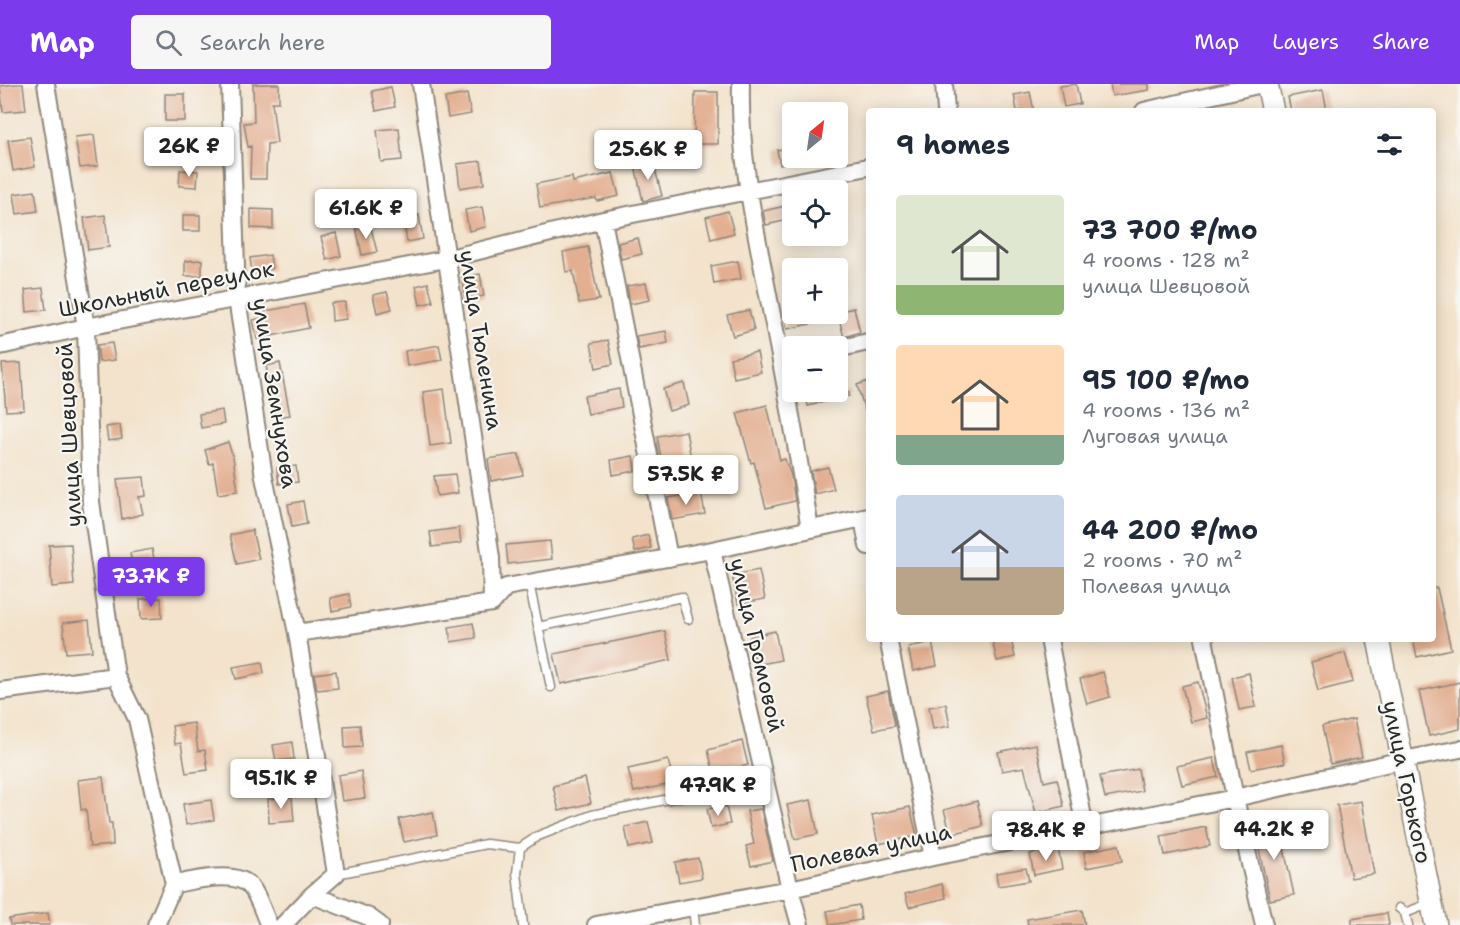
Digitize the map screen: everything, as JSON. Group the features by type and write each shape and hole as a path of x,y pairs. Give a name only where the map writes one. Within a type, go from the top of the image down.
{"street":[{"name":"улица Шевцовой","path":"46,84 86,327 91,502 116,676 137,719 174,884"},
{"name":"улица Земнухова","path":"230,84 237,298 264,477 297,633 336,874"},
{"name":"улица Тюленина","path":"421,84 491,558 492,603"},
{"path":"741,84 740,119 748,191 782,338"},
{"path":"944,84 946,108"},
{"path":"1157,108 1262,84"},
{"path":"1268,84 1272,108"},
{"name":"Школьный переулок","path":"0,346 86,327 446,259 603,220 866,167"},
{"path":"603,220 669,558"},
{"path":"848,347 866,342"},
{"path":"793,402 810,529"},
{"path":"297,633 492,603 506,586 712,550 866,518"},
{"name":"улица Громовой","path":"712,550 800,925"},
{"path":"889,642 933,857"},
{"path":"1050,642 1085,828"},
{"path":"1205,642 1235,798 1264,925"},
{"name":"улица Горького","path":"1379,642 1436,925"},
{"path":"0,691 116,676"},
{"name":"Полевая улица","path":"596,925 790,890 933,857 1235,798 1460,749"},
{"path":"283,925 336,874"},
{"path":"156,925 174,884 231,877 242,879 251,887 269,925"},
{"path":"312,895 369,917 380,925"}],"lane":[{"path":"529,583 551,687"},
{"path":"538,627 682,597 687,619"},
{"path":"336,874 486,844 520,848 537,836 592,815 765,779"},
{"path":"520,848 517,873 523,925"},
{"path":"1408,925 1402,910 1432,903"},
{"path":"693,908 695,925"}],"building":[{"path":"23,84 26,110 3,112 0,86"},
{"path":"253,84 279,84 279,102 272,102 277,143 267,144 266,179 250,179 251,146 248,147 244,123 254,122"},
{"path":"1076,84 1080,104 1064,107 1060,86"},
{"path":"1110,84 1149,84 1149,90 1112,96"},
{"path":"391,87 395,107 376,111 372,91"},
{"path":"1323,90 1326,108 1290,108 1288,97"},
{"path":"695,92 718,92 718,144 694,144"},
{"path":"1030,92 1033,108 1016,108 1014,95"},
{"path":"165,94 185,94 185,121 165,121"},
{"path":"467,94 471,114 448,118 445,98"},
{"path":"399,128 402,160 381,162 377,130"},
{"path":"177,131 204,131 204,146 177,146"},
{"path":"94,135 98,166 80,168 75,137"},
{"path":"30,137 35,167 13,171 8,140"},
{"path":"782,149 782,164 780,165 777,150"},
{"path":"481,161 484,184 460,188 457,164"},
{"path":"653,161 662,196 643,201 635,166"},
{"path":"180,170 198,171 197,187 179,186"},
{"path":"613,173 619,196 540,208 536,184 572,177 573,182"},
{"path":"35,191 38,211 17,214 14,194"},
{"path":"482,207 486,227 469,231 465,210"},
{"path":"782,207 782,221 766,225 763,211"},
{"path":"251,209 273,210 273,229 251,228"},
{"path":"728,211 734,233 711,239 706,217"},
{"path":"105,215 109,247 88,250 84,218"},
{"path":"183,215 200,215 200,231 183,231"},
{"path":"419,215 423,239 407,242 403,218"},
{"path":"370,224 377,252 362,255 356,227"},
{"path":"336,233 341,256 327,260 321,237"},
{"path":"638,238 642,254 621,259 618,243"},
{"path":"588,247 599,300 579,303 573,271 566,272 563,252"},
{"path":"270,255 272,269 252,273 250,258"},
{"path":"202,260 202,276 185,276 185,261"},
{"path":"738,261 741,279 714,284 711,266"},
{"path":"480,274 484,296 466,299 462,277"},
{"path":"428,283 433,302 420,305 416,286"},
{"path":"646,283 650,300 630,304 627,286"},
{"path":"43,288 46,310 27,312 25,290"},
{"path":"387,292 392,309 377,313 373,295"},
{"path":"345,302 346,319 332,321 331,303"},
{"path":"304,304 309,328 257,339 253,320 266,317 265,311"},
{"path":"854,308 860,332 844,336 840,324 848,324 848,309"},
{"path":"749,310 754,330 733,336 727,315"},
{"path":"786,324 810,324 787,329"},
{"path":"666,331 668,343 639,349 636,336"},
{"path":"608,340 613,364 596,368 591,343"},
{"path":"112,343 115,360 99,362 97,345"},
{"path":"439,345 442,360 407,366 405,351"},
{"path":"757,352 761,372 734,378 730,358"},
{"path":"21,363 24,410 6,411 2,364"},
{"path":"280,363 290,415 276,417 266,366"},
{"path":"866,382 866,414 857,385"},
{"path":"684,383 689,405 669,411 663,389"},
{"path":"444,389 451,443 430,446 423,392"},
{"path":"619,389 622,407 588,414 584,396"},
{"path":"807,402 824,402 808,406"},
{"path":"767,405 780,460 785,459 791,476 795,501 766,508 754,462 751,463 737,413"},
{"path":"222,410 224,424 201,428 199,414"},
{"path":"120,425 122,439 108,441 106,427"},
{"path":"686,431 692,464 663,469 657,436"},
{"path":"228,442 233,457 238,491 218,494 213,463 209,464 205,450"},
{"path":"519,454 523,475 491,481 488,459"},
{"path":"633,456 635,471 613,475 611,460"},
{"path":"296,466 298,482 279,484 277,468"},
{"path":"828,467 834,489 815,494 811,471"},
{"path":"455,474 458,493 437,496 434,476"},
{"path":"144,477 146,496 139,497 143,514 122,519 117,479"},
{"path":"701,492 705,514 672,520 668,498"},
{"path":"303,501 307,524 292,527 288,504"},
{"path":"459,528 461,543 432,547 430,532"},
{"path":"252,530 259,559 237,564 230,535"},
{"path":"648,535 651,548 635,552 632,539"},
{"path":"550,541 552,559 508,564 506,545"},
{"path":"71,544 74,585 52,587 49,545"},
{"path":"152,549 155,563 133,567 130,553"},
{"path":"759,570 765,599 738,604 732,575"},
{"path":"1437,588 1451,649 1417,657 1414,642 1436,642"},
{"path":"349,594 351,607 332,611 330,598"},
{"path":"161,598 162,618 141,619 140,599"},
{"path":"89,620 92,651 66,653 63,623"},
{"path":"473,623 476,638 451,642 449,627"},
{"path":"665,631 671,660 561,684 554,654"},
{"path":"775,631 781,660 756,665 750,637"},
{"path":"932,642 937,666 913,671 908,647"},
{"path":"993,642 1012,642 1015,657 997,661"},
{"path":"1345,653 1353,682 1318,691 1311,662"},
{"path":"262,662 264,673 236,679 233,667"},
{"path":"336,671 338,688 317,690 314,674"},
{"path":"1103,672 1110,697 1087,704 1080,679"},
{"path":"1249,673 1256,707 1239,710 1232,677"},
{"path":"1198,682 1207,718 1191,722 1182,686"},
{"path":"1460,682 1460,729 1429,736 1419,691"},
{"path":"888,691 895,726 874,730 866,696"},
{"path":"946,704 950,726 933,729 929,707"},
{"path":"1354,719 1362,757 1330,764 1322,726"},
{"path":"194,723 198,751 205,750 208,770 186,773 181,743 175,744 172,726"},
{"path":"360,725 362,747 345,748 344,726"},
{"path":"742,741 748,765 714,774 708,750"},
{"path":"292,742 294,759 276,761 273,745"},
{"path":"1036,744 1044,782 1057,779 1064,806 1036,813 1024,767 1002,771 998,752"},
{"path":"1281,745 1285,763 1251,769 1247,752"},
{"path":"1214,758 1218,777 1182,785 1177,766"},
{"path":"668,760 674,783 634,792 628,769"},
{"path":"1138,769 1142,791 1105,798 1100,776"},
{"path":"361,771 365,798 342,801 338,775"},
{"path":"103,777 109,823 112,823 113,845 90,847 86,809 81,810 78,780"},
{"path":"585,778 591,803 559,811 553,786"},
{"path":"292,797 294,821 269,823 268,799"},
{"path":"211,800 214,820 186,825 183,804"},
{"path":"811,800 818,834 795,839 787,805"},
{"path":"977,801 983,826 951,834 944,810"},
{"path":"1361,801 1374,874 1351,878 1337,805"},
{"path":"726,806 730,824 711,828 707,809"},
{"path":"910,807 917,836 878,844 872,815"},
{"path":"761,809 773,861 751,866 746,846 754,844 747,811"},
{"path":"433,812 437,835 404,842 399,819"},
{"path":"1278,821 1294,895 1270,900 1254,826"},
{"path":"648,822 653,843 629,848 625,827"},
{"path":"1206,827 1210,846 1165,855 1161,836"},
{"path":"1119,845 1122,861 1086,868 1084,852"},
{"path":"1058,848 1062,869 1034,875 1030,854"},
{"path":"698,858 702,878 679,882 675,862"},
{"path":"1026,868 1029,881 998,886 996,873"},
{"path":"942,884 946,898 909,907 905,894"},
{"path":"859,905 861,920 830,925 827,911"},
{"path":"1082,910 1085,925 1028,925 1027,919"},
{"path":"48,913 50,925 10,925 9,919"},
{"path":"1387,913 1389,925 1352,925 1352,919"}]}
